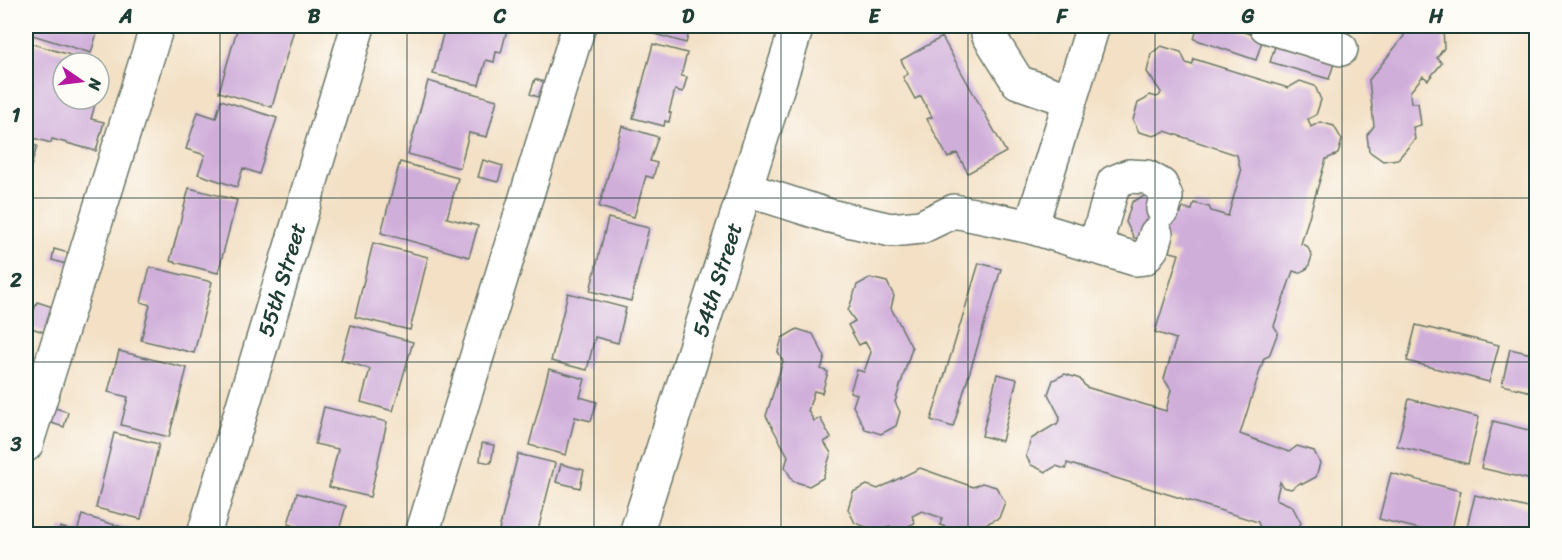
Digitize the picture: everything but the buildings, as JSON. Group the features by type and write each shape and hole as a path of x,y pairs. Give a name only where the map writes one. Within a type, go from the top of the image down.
{"street":[{"path":"26,445 157,26"},
{"name":"55th Street","path":"204,534 358,26"},
{"path":"422,534 579,26"},
{"name":"54th Street","path":"636,534 796,26"},
{"path":"987,26 988,34 1018,82 1070,100"},
{"path":"1031,227 1093,26"},
{"path":"1266,26 1341,49"},
{"path":"745,189 830,216 891,230 921,227 954,211 1031,227 1095,247 1135,259 1144,258 1152,248 1166,197 1161,185 1147,177 1129,176 1114,182 1095,247"}]}
